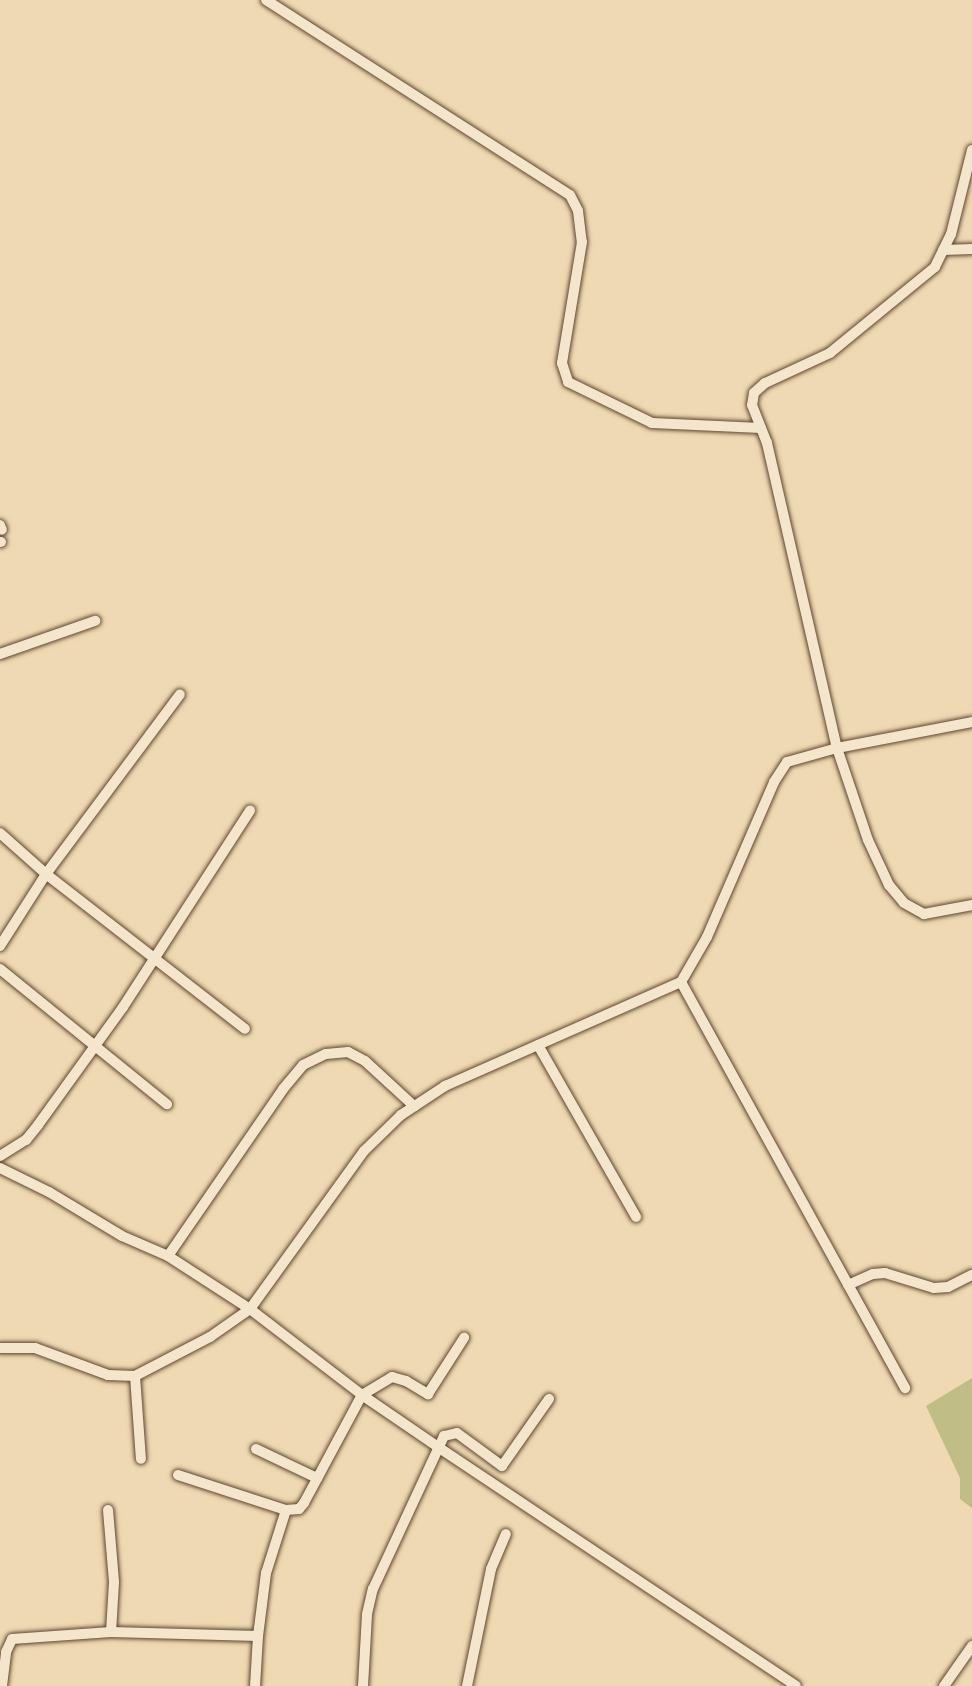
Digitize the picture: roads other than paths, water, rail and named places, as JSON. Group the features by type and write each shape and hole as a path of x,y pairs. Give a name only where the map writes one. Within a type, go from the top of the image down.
{"street":[{"path":"266,0 570,195 578,211 582,242 562,363 568,382 652,423 761,428"},
{"path":"972,150 951,234 935,267 830,353 765,383 754,393 752,405 761,428 837,748 868,840 889,885 904,903 924,914 972,905"},
{"path":"943,250 972,249"},
{"path":"0,654 95,621"},
{"path":"0,946 46,874 180,694"},
{"path":"0,1348 35,1348 108,1375 135,1376 191,1349 250,1309 364,1151 414,1106 445,1086 681,982 707,937 774,782 787,762 837,748 972,722"},
{"path":"0,1156 26,1140 155,959 250,811"},
{"path":"0,833 46,874 245,1029"},
{"path":"0,969 167,1104"},
{"path":"681,982 905,1388"},
{"path":"538,1045 636,1217"},
{"path":"168,1256 283,1089 303,1065 326,1054 348,1052 365,1061 414,1106"},
{"path":"0,1168 49,1192 122,1236 168,1256 250,1309 362,1395 796,1686"},
{"path":"848,1285 873,1274 885,1273 934,1288 948,1287 972,1275"},
{"path":"178,1475 286,1510 299,1509 362,1395 392,1377 428,1394 464,1338"},
{"path":"135,1376 141,1459"},
{"path":"363,1686 367,1614 373,1589 444,1436 457,1433 502,1466 549,1399"},
{"path":"256,1449 317,1478"},
{"path":"108,1510 114,1582 111,1632"},
{"path":"255,1686 266,1573 286,1510"},
{"path":"467,1686 491,1569 506,1534"},
{"path":"2,1686 6,1652 12,1639 111,1632 258,1636"},
{"path":"944,1686 972,1646"}]}
